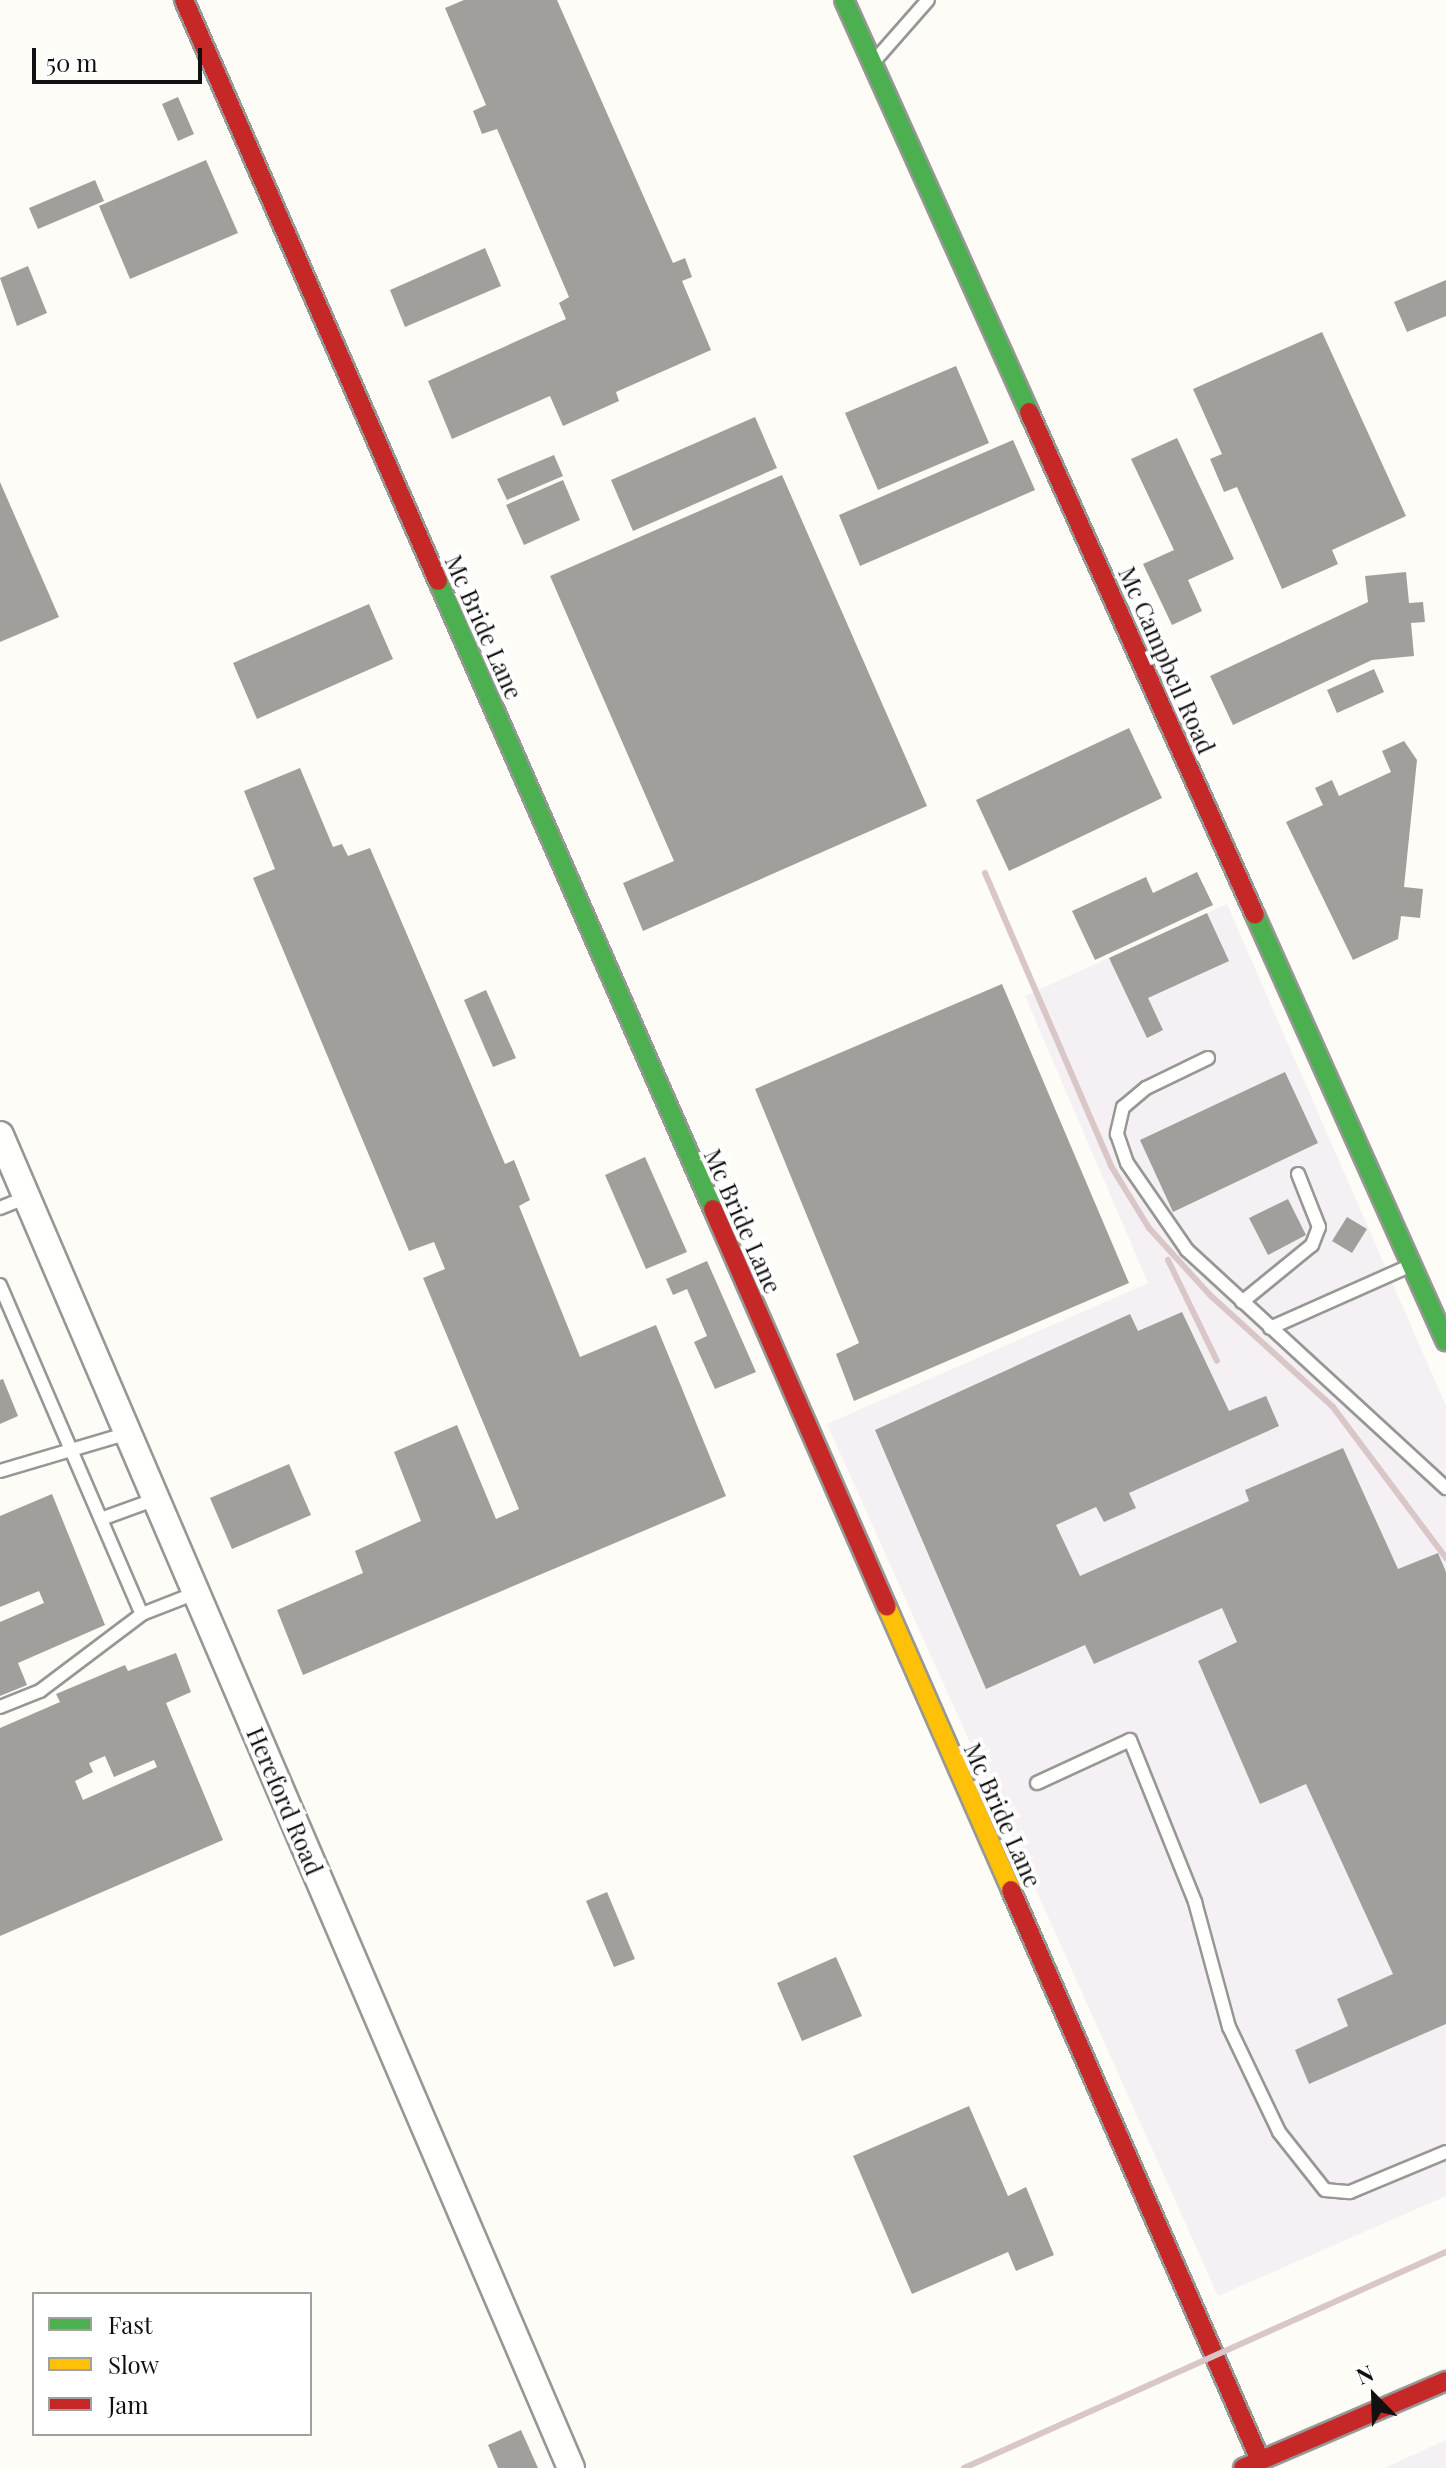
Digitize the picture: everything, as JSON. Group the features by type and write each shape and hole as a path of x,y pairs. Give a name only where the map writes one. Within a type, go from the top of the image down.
{"street":[{"name":"Mc Bride Lane","path":"184,0 1255,2465"},
{"name":"Mc Campbell Road","path":"844,0 1446,1341"},
{"name":"Hereford Road","path":"0,1135 571,2468"},
{"path":"1255,2465 1446,2381"}],"lane":[{"path":"872,64 928,0"},
{"path":"1208,1058 1146,1088 1123,1107 1117,1134 1151,1202 1187,1250 1446,1488"},
{"path":"1242,1302 1312,1245 1319,1227 1298,1174"},
{"path":"0,1208 27,1197"},
{"path":"1270,1328 1412,1265"},
{"path":"0,1285 142,1614"},
{"path":"0,1471 128,1433"},
{"path":"101,1519 156,1499"},
{"path":"0,1707 40,1691 142,1614 196,1593"},
{"path":"1037,1783 1130,1740 1195,1902 1229,2027 1279,2132 1325,2190 1350,2192 1446,2152"}],"shaded area":[{"path":"1227,904 1446,1406 1446,2196 1218,2296 827,1424 1148,1283 1025,996"},
{"path":"1446,2440 1446,2468 1384,2468"}],"building":[{"path":"464,0 557,0 673,263 685,258 692,277 682,281 711,350 616,392 619,401 563,426 550,396 452,439 428,381 566,319 559,303 569,297 497,129 482,134 473,111 486,105 445,8"},
{"path":"178,97 194,134 178,141 162,104"},
{"path":"206,160 238,233 130,279 99,206"},
{"path":"95,180 104,201 38,229 29,208"},
{"path":"485,248 501,286 405,327 390,290"},
{"path":"28,266 47,313 17,326 0,278"},
{"path":"1446,280 1446,316 1407,332 1394,302"},
{"path":"1322,332 1406,516 1332,550 1338,564 1282,589 1237,487 1224,492 1210,459 1222,454 1193,389"},
{"path":"956,366 989,443 878,490 845,413"},
{"path":"755,417 777,468 633,531 611,480"},
{"path":"1177,438 1234,559 1188,580 1202,611 1172,625 1143,564 1174,550 1131,459"},
{"path":"1013,440 1035,490 860,566 839,515"},
{"path":"554,455 563,476 507,500 497,479"},
{"path":"782,475 927,806 643,931 623,883 674,861 550,576"},
{"path":"563,480 580,520 524,545 506,505"},
{"path":"0,482 59,617 0,642"},
{"path":"1406,572 1409,603 1423,602 1425,622 1411,623 1414,656 1372,660 1233,725 1210,676 1368,602 1365,576"},
{"path":"369,604 393,659 257,719 233,663"},
{"path":"1374,669 1384,692 1337,713 1327,690"},
{"path":"1129,728 1162,798 1009,871 976,800"},
{"path":"1404,741 1417,760 1404,887 1423,889 1420,918 1401,916 1398,939 1353,960 1286,822 1323,805 1315,788 1332,780 1339,796 1391,772 1382,751"},
{"path":"300,768 333,847 342,844 348,856 370,848 505,1164 514,1160 530,1200 519,1206 580,1357 656,1325 726,1496 303,1675 277,1610 363,1573 355,1551 421,1521 394,1452 457,1425 496,1519 519,1509 423,1278 445,1269 434,1242 409,1251 253,878 275,869 244,791"},
{"path":"1197,872 1213,905 1095,960 1072,911 1146,877 1153,893"},
{"path":"1207,913 1229,961 1148,998 1163,1030 1147,1038 1109,958"},
{"path":"1002,984 1129,1283 854,1401 836,1354 859,1343 755,1089"},
{"path":"486,990 516,1058 493,1067 464,1000"},
{"path":"1285,1072 1318,1143 1173,1212 1140,1140"},
{"path":"645,1157 687,1252 646,1269 605,1175"},
{"path":"1288,1199 1306,1235 1268,1255 1249,1218"},
{"path":"1347,1217 1367,1229 1352,1253 1332,1241"},
{"path":"707,1261 756,1372 715,1389 694,1342 707,1336 687,1289 673,1295 666,1279"},
{"path":"1182,1312 1229,1411 1266,1396 1279,1426 1129,1493 1136,1508 1104,1522 1096,1507 1056,1525 1080,1576 1249,1501 1245,1490 1343,1448 1398,1569 1438,1553 1446,1572 1446,2024 1309,2084 1295,2050 1348,2026 1337,1999 1393,1974 1306,1784 1260,1804 1198,1661 1237,1642 1222,1608 1094,1664 1085,1645 986,1689 875,1430 1130,1314 1138,1331"},
{"path":"3,1379 18,1416 0,1424 0,1380"},
{"path":"289,1464 311,1515 232,1549 210,1498"},
{"path":"52,1494 105,1625 18,1663 27,1685 0,1696 0,1622 44,1603 39,1591 0,1607 0,1516"},
{"path":"176,1653 191,1692 166,1703 223,1840 0,1936 0,1728 60,1702 56,1694 125,1665 128,1671","holes":["105,1756 114,1777 154,1760 157,1767 83,1800 75,1781 93,1772 89,1763"]},
{"path":"607,1892 635,1959 614,1967 586,1901"},
{"path":"836,1957 862,2016 802,2041 777,1983"},
{"path":"969,2106 1008,2196 1026,2187 1054,2255 1016,2271 1008,2252 912,2294 853,2156"},
{"path":"521,2430 538,2468 498,2468 488,2445"}],"railway":[{"path":"985,873 1111,1166 1149,1228 1210,1295 1333,1407 1446,1558"},
{"path":"1168,1260 1217,1361"},
{"path":"964,2468 1446,2252"}],"traffic: fast":[{"path":"844,0 1029,412"},
{"path":"438,581 713,1209"},
{"path":"1255,915 1446,1341"}],"traffic: slow":[{"path":"887,1607 1011,1890"}],"traffic: jam":[{"path":"184,0 438,581"},
{"path":"1029,412 1255,915"},
{"path":"713,1209 887,1607"},
{"path":"1011,1890 1260,2460"},
{"path":"1243,2468 1446,2381"}]}
